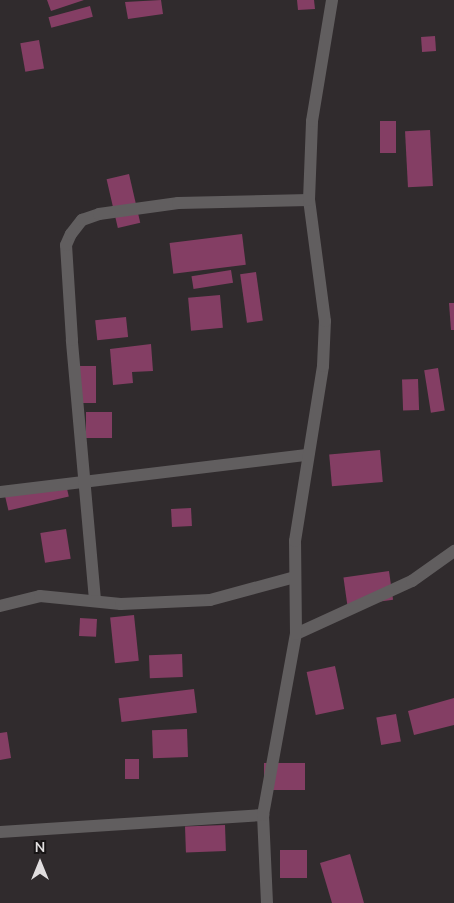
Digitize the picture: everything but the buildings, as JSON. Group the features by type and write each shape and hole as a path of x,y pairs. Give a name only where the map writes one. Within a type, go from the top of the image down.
{"street":[{"path":"267,903 263,815 296,634 295,577 307,455 323,366 325,321 308,200 312,121 332,0"},
{"path":"95,600 83,482 66,245 71,234 82,220 119,211 178,203 308,200"},
{"path":"0,492 307,455"},
{"path":"296,634 412,582 454,551"},
{"path":"0,606 40,596 148,604 210,600 295,577"},
{"path":"0,832 263,815"}]}
